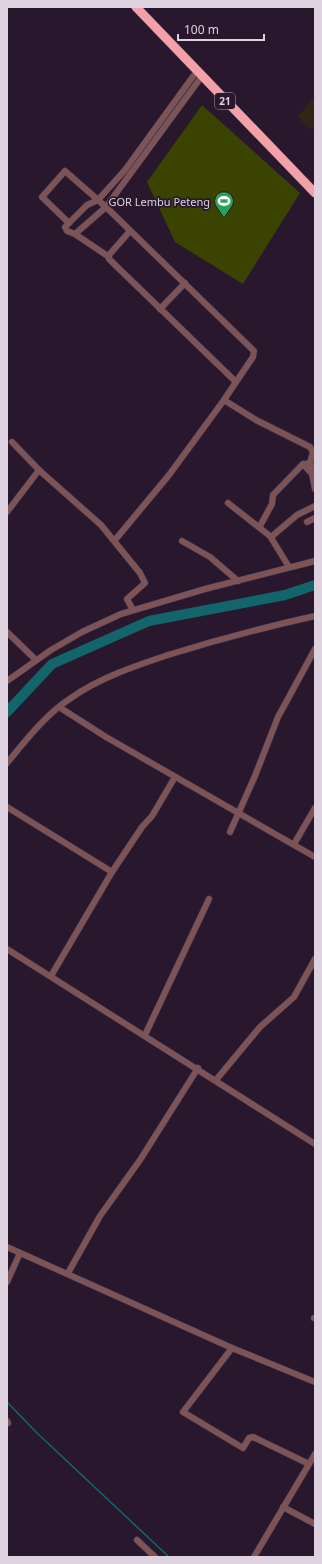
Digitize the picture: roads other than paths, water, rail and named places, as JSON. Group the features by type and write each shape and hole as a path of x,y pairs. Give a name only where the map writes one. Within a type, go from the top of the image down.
{"highway":[{"name":"21","path":"136,7 315,193"}],"street":[{"path":"75,234 106,207 131,174 159,129 199,73"},
{"path":"159,129 98,200 87,205 65,227 66,230 75,234 109,257 160,309 236,382"},
{"path":"125,170 131,174"},
{"path":"69,223 42,197 65,171 106,207 254,351 253,357 224,400 169,475 115,540"},
{"path":"109,257 130,231"},
{"path":"160,309 185,283"},
{"path":"224,400 256,420 313,446 310,463 315,472"},
{"path":"12,442 39,470 101,525 115,540 145,581 127,598 133,610"},
{"path":"260,526 272,504 273,495 303,464 310,463"},
{"path":"303,464 312,474 315,489"},
{"path":"7,512 39,470"},
{"path":"228,503 260,526 271,537 289,567"},
{"path":"271,537 297,515 315,506"},
{"path":"307,522 315,518"},
{"path":"182,541 210,557 238,581"},
{"path":"7,681 36,660 82,632 133,610 315,560"},
{"path":"7,763 59,707 82,690 145,663 226,638 315,616"},
{"path":"7,632 36,660"},
{"path":"230,832 255,776 278,717 315,649"},
{"path":"59,707 106,738 315,857"},
{"path":"51,976 112,872 142,827 152,816 175,777"},
{"path":"7,807 112,872"},
{"path":"294,844 315,808"},
{"path":"145,1035 209,899"},
{"path":"7,949 198,1068 315,1144"},
{"path":"216,1080 260,1027 294,997 315,959"},
{"path":"68,1273 100,1216 140,1160 198,1068"},
{"path":"7,1247 68,1273 232,1348 315,1382"},
{"path":"7,1282 20,1252"},
{"path":"232,1348 183,1412 243,1448 249,1438 253,1437 309,1464"},
{"path":"254,1557 315,1454"},
{"path":"283,1507 315,1524"},
{"path":"137,1540 155,1557"}],"waterway":[{"path":"7,712 52,664 149,621 285,595 315,585"},
{"path":"7,1402 37,1433 169,1557"}],"place":[{"name":"GOR Lembu Peteng","path":"224,218"}]}
